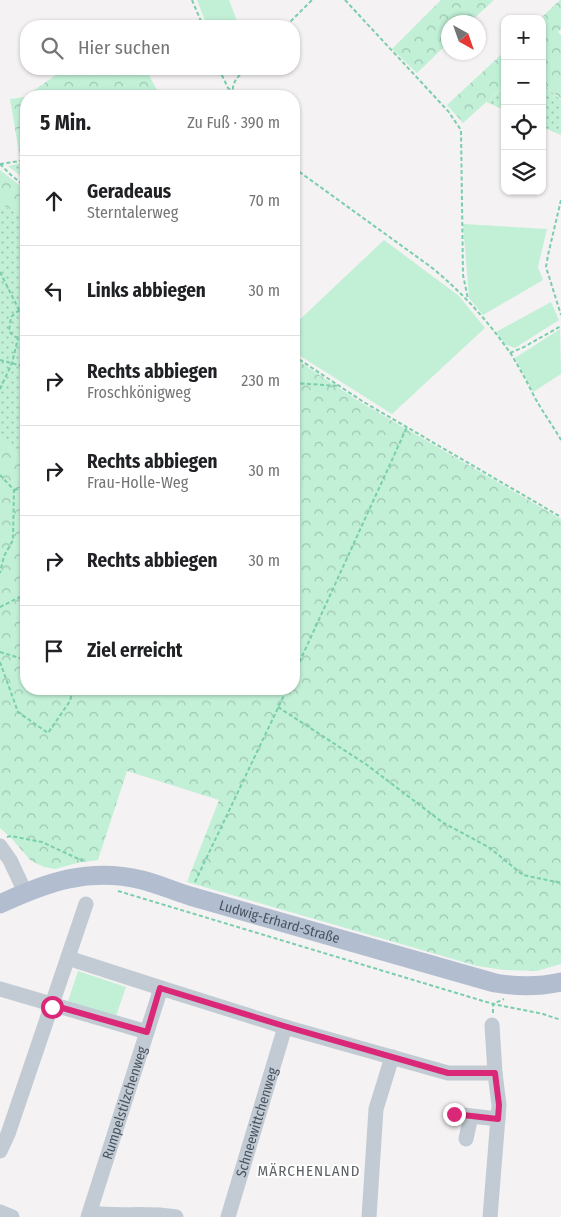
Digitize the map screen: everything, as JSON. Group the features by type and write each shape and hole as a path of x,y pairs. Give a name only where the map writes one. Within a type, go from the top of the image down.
{"main road":[{"name":"Ludwig-Erhard-Straße","path":"0,904 25,892 59,880 102,875 129,878 142,880 190,896 495,983 530,987 561,982"}],"street":[{"path":"3,842 6,854 14,866 25,892"},
{"path":"0,1151 8,1134 86,904"},
{"path":"68,958 284,1026 448,1073 495,1073"},
{"name":"Rumpelstilzchenweg","path":"89,1215 160,988"},
{"path":"0,989 147,1032"},
{"path":"490,1217 499,1105 492,1025"},
{"name":"Schneewittchenweg","path":"228,1217 284,1026"},
{"path":"369,1217 376,1109 392,1057"},
{"path":"454,1114 498,1119"},
{"path":"466,1139 471,1116"},
{"path":"0,1212 12,1217"},
{"path":"89,1215 176,1217"}],"path":[{"path":"192,0 200,20"},
{"path":"292,20 312,0"},
{"path":"345,0 448,111 461,130 463,275 468,299"},
{"path":"222,75 228,88 232,90 233,84 240,75"},
{"path":"0,164 20,161"},
{"path":"0,164 20,182"},
{"path":"300,172 449,280 468,299 510,353 561,440"},
{"path":"561,200 546,267 561,315"},
{"path":"0,272 20,311 12,318 9,331 12,336 18,338 12,363 0,389"},
{"path":"510,353 524,348 561,326"},
{"path":"0,360 20,365"},
{"path":"300,360 362,401 561,517"},
{"path":"300,384 342,386"},
{"path":"300,661 408,427"},
{"path":"0,475 14,490 13,540 4,556 0,573"},
{"path":"14,490 20,488"},
{"path":"0,607 20,597"},
{"path":"0,652 20,658"},
{"path":"0,662 18,712 48,733 70,701 72,695"},
{"path":"190,896 284,695"},
{"path":"278,707 367,765 442,822 490,848 523,875 561,883"},
{"path":"3,842 11,836 42,842 82,861"},
{"path":"112,889 494,1004 543,1014 561,1020"}],"green space":[{"path":"197,0 229,0 237,20 205,20"},
{"path":"441,0 494,0 478,15 441,15 441,50 417,73 392,49"},
{"path":"561,0 561,29 558,32 561,35 561,99 546,86 546,15 544,15"},
{"path":"501,55 501,89 463,123 447,105"},
{"path":"56,75 149,75 157,90 34,90"},
{"path":"546,87 561,100 561,135 546,129"},
{"path":"501,89 501,108 486,102"},
{"path":"20,98 20,158 10,99"},
{"path":"20,163 20,175 8,166"},
{"path":"0,170 20,185 20,214 0,204"},
{"path":"0,204 20,214 20,458 0,438"},
{"path":"463,224 547,229 538,267 543,280 483,315 469,298"},
{"path":"384,240 459,296 485,328 392,414 300,356 300,319"},
{"path":"551,302 559,320 515,348 505,344 496,332"},
{"path":"560,329 561,374 533,392 515,358"},
{"path":"300,362 360,402 561,519 561,964 537,971 504,970 477,966 187,882 219,800 127,771 98,860 55,869 44,867 31,861 0,828 0,438 20,458 20,695 300,695"},
{"path":"78,971 126,987 116,1016 68,1001"}],"district":[{"name":"MÄRCHENLAND","path":"309,1171"}],"route":[{"path":"52,1007 52,1005 147,1032 160,988 448,1073 495,1073 499,1105 498,1119 454,1114"}]}
